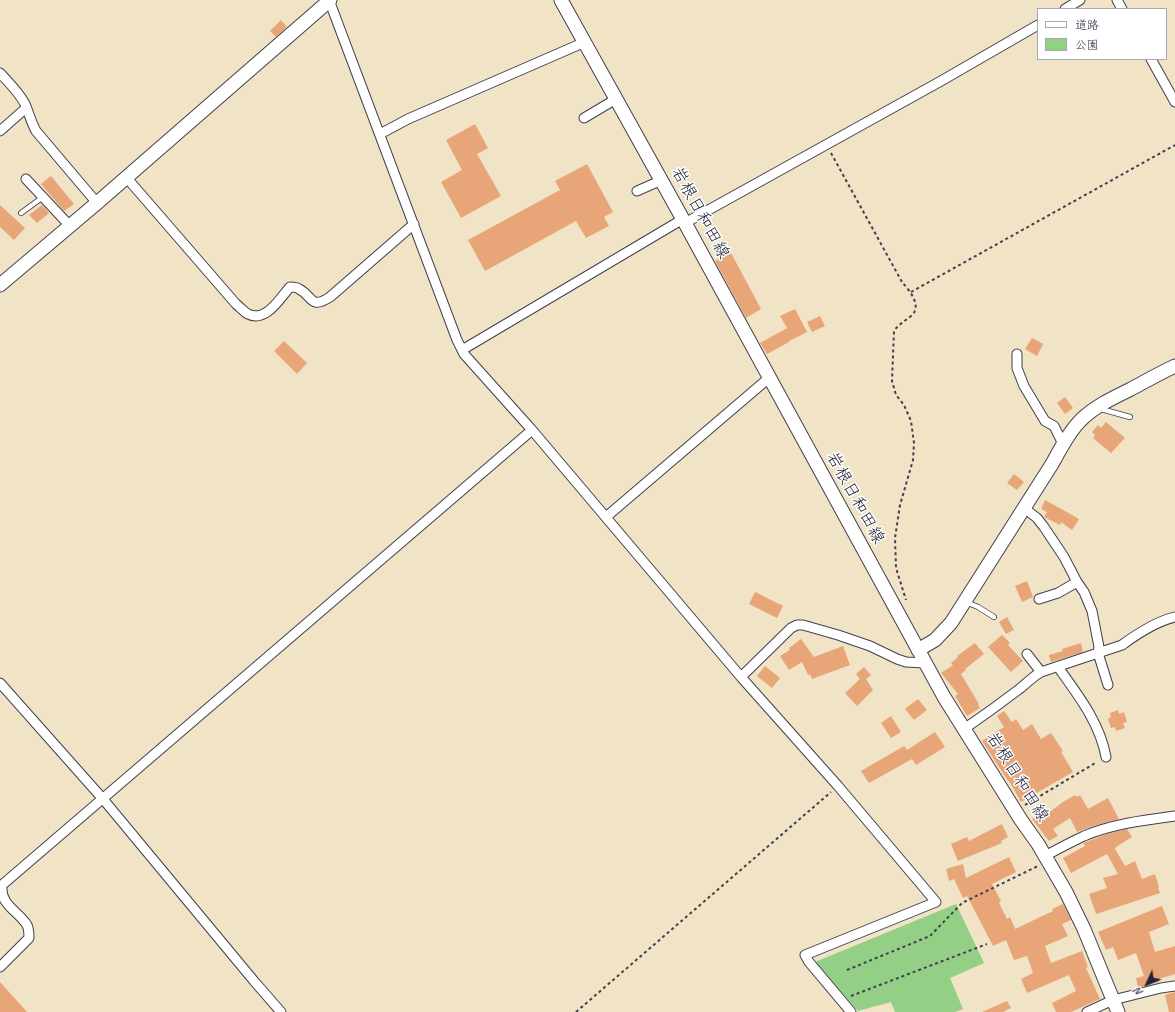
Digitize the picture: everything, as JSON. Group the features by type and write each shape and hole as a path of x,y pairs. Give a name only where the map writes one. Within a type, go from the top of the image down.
{"main road":[{"path":"0,285 97,203 330,0"},
{"name":"岩根日和田線","path":"561,0 662,180 944,697 1066,892 1084,929 1116,1006"},
{"path":"918,650 935,640 951,623 1052,464 1063,444 1078,423 1097,407 1175,366"}],"street":[{"path":"330,0 462,350 532,430 741,677 838,786 936,902 806,955 808,962 851,1012"},
{"path":"1067,8 1080,0"},
{"path":"462,350 684,221 826,145 941,81 1037,25"},
{"path":"380,134 415,116 584,42"},
{"path":"1151,60 1175,102"},
{"path":"0,73 20,94 36,131 97,203"},
{"path":"584,118 616,99"},
{"path":"0,131 26,108"},
{"path":"126,177 236,304 249,314 256,316 269,311 290,287 299,288 315,302 319,303 324,301 414,224"},
{"path":"26,179 70,226"},
{"path":"637,191 662,180"},
{"path":"1017,354 1016,368 1024,386 1045,421 1054,426 1063,444"},
{"path":"606,517 770,377"},
{"path":"0,967 29,938 29,930 27,925 5,901 1,893 2,885 532,430"},
{"path":"1024,508 1037,518 1064,557 1084,592 1092,611 1099,647 1098,653 1108,685"},
{"path":"1039,598 1058,592 1077,582"},
{"path":"964,729 986,715 1041,672 1122,645 1133,637 1168,618 1175,617"},
{"path":"741,677 791,628 797,625 803,625 838,635 870,646 906,662 925,663"},
{"path":"1027,654 1041,672"},
{"path":"1058,667 1089,712 1104,745 1106,757"},
{"path":"0,683 103,799 281,1012"},
{"path":"1046,858 1085,835 1142,820 1175,816"},
{"path":"1087,1012 1116,1006 1161,988 1175,986"}],"lane":[{"path":"21,213 43,197"},
{"path":"1097,407 1130,417"},
{"path":"965,601 994,617"}],"path":[{"path":"826,145 902,282 915,299 915,310 913,314 897,326 894,331 892,381 896,394 904,404 911,421 914,443 913,460 900,505 895,538 896,568 906,601"},
{"path":"911,292 1175,145"},
{"path":"1016,811 1106,757"},
{"path":"576,1012 838,786"},
{"path":"847,970 930,936 962,903 1046,858"},
{"path":"841,1000 987,944"}],"green space":[{"path":"956,904 984,963 950,978 963,1009 955,1012 895,1012 891,1002 858,1011 815,962"}],"building":[{"path":"281,20 287,27 276,37 270,31"},
{"path":"475,124 488,148 477,154 501,196 461,218 441,182 462,170 446,140"},
{"path":"587,164 613,212 604,217 609,226 586,238 576,221 485,271 468,240 560,190 555,181"},
{"path":"51,176 74,204 64,211 41,184"},
{"path":"0,205 25,228 14,240 0,227"},
{"path":"42,205 49,213 37,223 29,215"},
{"path":"731,253 761,309 746,318 715,261"},
{"path":"795,309 807,332 767,354 760,343 787,328 780,316"},
{"path":"820,316 825,326 812,332 807,322"},
{"path":"1032,338 1043,344 1037,356 1025,349"},
{"path":"284,341 307,363 297,374 274,351"},
{"path":"1065,397 1073,408 1065,414 1057,403"},
{"path":"1106,422 1125,438 1111,453 1093,438 1095,435 1092,432 1098,425 1101,428"},
{"path":"1014,474 1024,482 1017,490 1007,483"},
{"path":"1045,500 1079,519 1072,530 1061,522 1060,525 1044,517 1047,512 1041,509"},
{"path":"1027,581 1033,597 1022,602 1015,586"},
{"path":"755,592 783,606 777,618 749,604"},
{"path":"1007,617 1014,630 1006,634 999,622"},
{"path":"1002,635 1010,643 1008,645 1023,661 1011,672 988,647"},
{"path":"801,639 814,657 843,646 850,665 812,679 810,674 808,675 802,662 789,670 780,656 790,650 789,648"},
{"path":"975,643 984,654 961,674 980,708 967,716 955,696 958,694 941,673 953,665 951,663 958,657 957,656"},
{"path":"1081,643 1083,652 1051,662 1049,655"},
{"path":"765,666 780,678 772,688 757,676"},
{"path":"864,667 871,675 866,679 873,690 857,706 845,693 860,679 856,674"},
{"path":"918,699 927,710 914,720 905,709"},
{"path":"1118,710 1119,714 1124,712 1127,722 1123,723 1125,728 1116,731 1115,727 1111,728 1108,719 1111,717 1110,713"},
{"path":"1004,711 1012,722 1016,719 1023,730 1032,724 1041,739 1051,733 1063,751 1061,752 1073,772 1021,802 1009,781 982,741 1004,727 997,716"},
{"path":"891,716 901,732 891,738 881,723"},
{"path":"935,732 945,747 916,765 912,759 869,783 861,771 904,746 907,750"},
{"path":"1075,795 1077,797 1080,795 1088,809 1108,798 1119,819 1077,832 1070,818 1053,829 1058,836 1049,841 1032,819 1045,810 1047,814"},
{"path":"1002,824 1008,837 1001,841 1002,843 958,861 951,844 967,837 969,841"},
{"path":"1127,829 1132,837 1115,849 1125,866 1135,861 1142,879 1155,874 1160,893 1096,914 1089,894 1107,888 1103,878 1118,874 1107,854 1071,873 1063,858 1085,846 1083,843 1107,834"},
{"path":"1009,857 1016,872 992,884 1001,901 999,903 1007,919 1010,917 1015,929 1053,911 1052,909 1063,904 1071,920 1062,924 1068,936 1045,946 1051,963 1082,951 1088,967 1086,968 1100,999 1071,1012 1056,1012 1052,1003 1076,991 1069,975 1027,993 1021,979 1033,973 1027,956 1014,960 1006,940 993,946 967,896 963,898 954,879 949,881 946,869 963,864 966,878"},
{"path":"1162,906 1169,924 1149,932 1155,952 1175,946 1175,974 1158,979 1159,982 1138,988 1136,978 1144,976 1136,953 1118,960 1113,947 1106,950 1098,932"},
{"path":"0,982 27,1012 0,1012"},
{"path":"1175,992 1175,1012 1169,1012 1165,995"},
{"path":"1007,1001 1011,1008 1003,1012 982,1012"}]}
